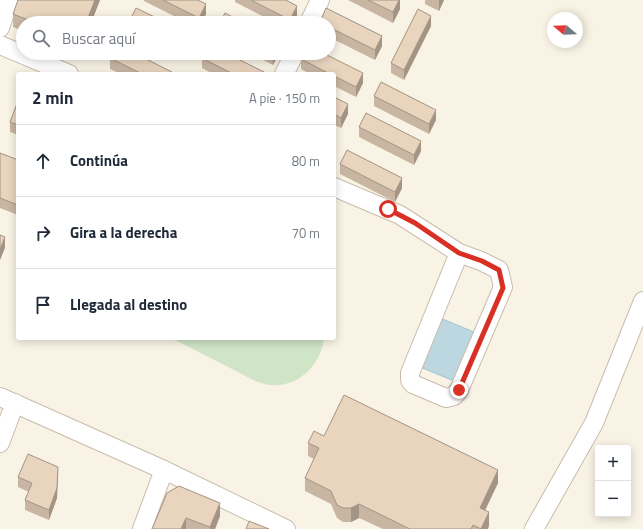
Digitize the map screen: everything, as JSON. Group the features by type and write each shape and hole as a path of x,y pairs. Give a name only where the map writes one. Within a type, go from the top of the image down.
{"street":[{"path":"0,28 9,0"},
{"path":"313,16 320,0"},
{"path":"0,45 16,52"},
{"path":"36,60 64,72"},
{"path":"285,72 291,60"},
{"path":"336,188 400,215 459,253 482,261 499,270 503,288 459,390 454,396 446,398 413,384 410,380 410,373 459,253"},
{"path":"534,529 594,423 643,301"},
{"path":"0,443 8,400 164,470 286,529"},
{"path":"142,529 164,470"}],"green space":[{"path":"175,340 324,340 322,349 317,359 303,376 284,384 272,385 254,380"}],"water":[{"path":"440,318 474,332 454,381 420,367"}],"building":[{"path":"18,0 95,0 89,16 18,16 13,14"},
{"path":"163,0 198,0 206,4 200,16 195,16"},
{"path":"251,0 286,0 297,6 292,16 282,16"},
{"path":"368,0 399,0 393,12"},
{"path":"136,8 153,16 132,16"},
{"path":"326,8 382,36 375,50 336,30 336,16 323,16"},
{"path":"418,9 431,16 404,70 391,63"},
{"path":"225,13 231,16 224,16"},
{"path":"114,60 148,60 172,72 138,72"},
{"path":"206,60 240,60 264,72 229,72"},
{"path":"303,60 336,60 363,73 356,87 336,77 336,72 326,72"},
{"path":"381,82 436,110 429,124 374,96"},
{"path":"336,98 348,104 341,118 336,115"},
{"path":"16,106 16,124 10,122"},
{"path":"366,113 421,141 414,155 359,127"},
{"path":"347,150 402,178 395,192 340,164"},
{"path":"0,153 16,159 16,204 0,198"},
{"path":"0,235 5,237 0,249"},
{"path":"344,395 498,470 480,508 489,512 481,529 473,525 471,529 410,529 359,504 351,508 343,508 337,505 331,491 305,478 319,448 308,443 314,431 324,436"},
{"path":"28,454 58,467 57,488 49,510 25,500 32,483 18,477"},
{"path":"179,486 220,503 210,527 186,518 181,529 152,529 167,493"},
{"path":"249,521 269,529 246,529"}],"route":[{"path":"388,209 415,223 437,240 459,253 482,261 499,270 502,276 503,288 459,390"}]}
